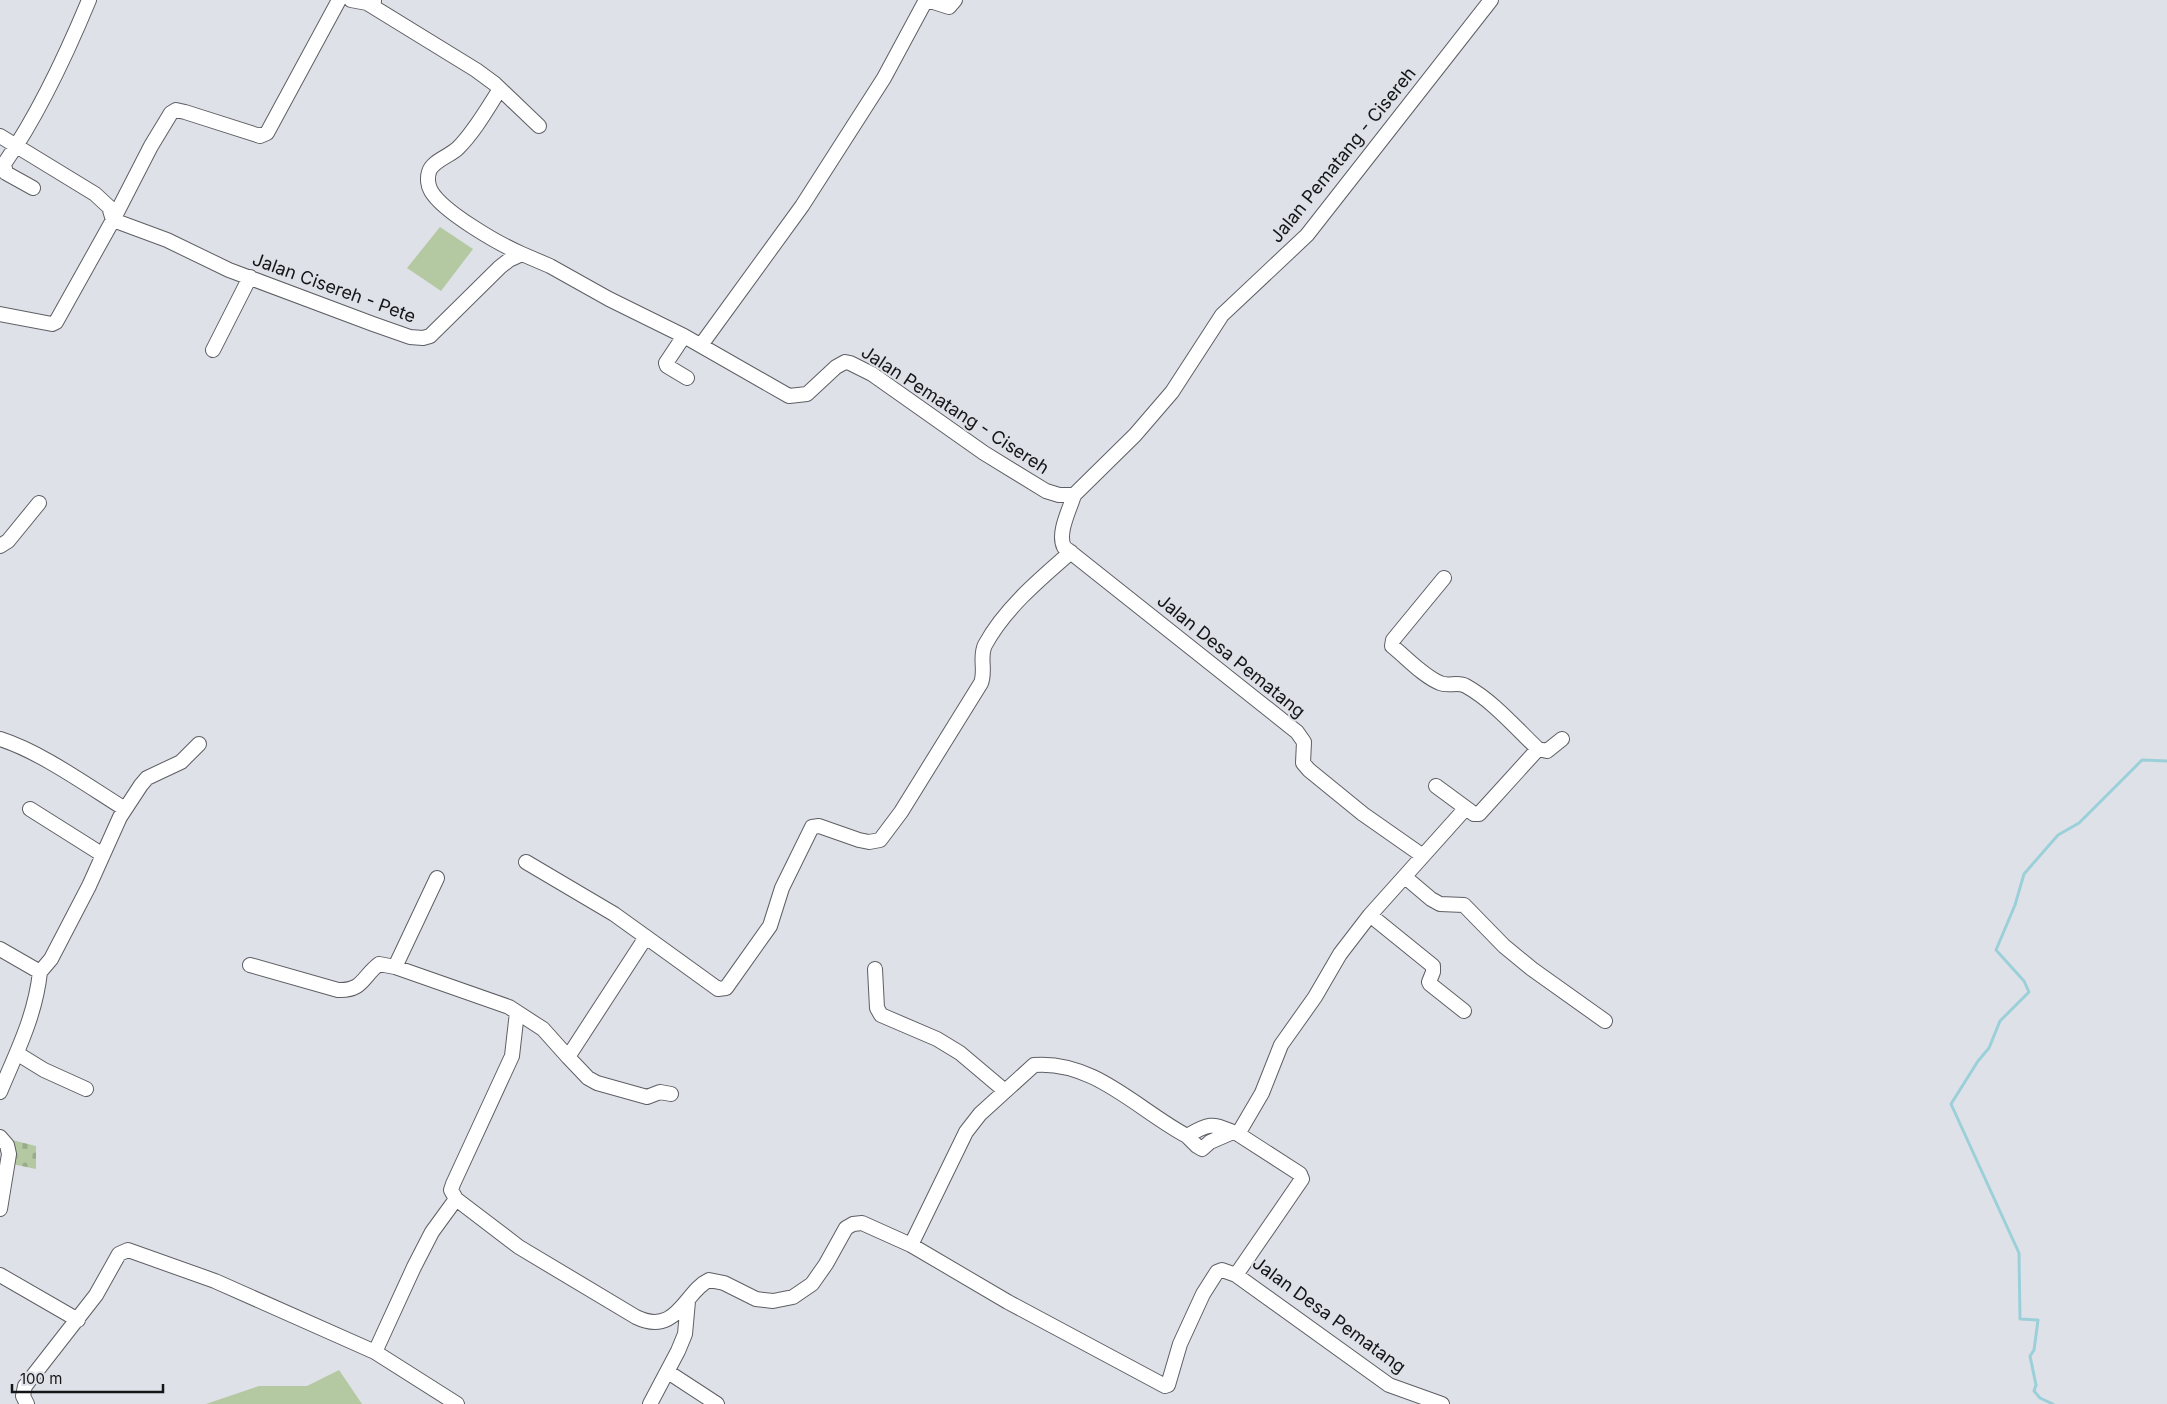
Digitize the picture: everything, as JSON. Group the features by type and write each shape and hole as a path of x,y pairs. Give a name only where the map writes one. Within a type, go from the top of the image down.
{"street":[{"path":"33,188 6,172 4,164 17,145 71,40 89,0"},
{"path":"500,88 463,142 452,153 433,165 429,172 428,182 431,191 446,207 507,248 556,269 609,299 701,346 802,206 884,78 926,0 949,7 955,0"},
{"name":"Jalan Pematang - Cisereh","path":"701,346 789,396 807,394 836,367 845,362 850,363 872,374 984,453 1046,490 1059,495 1074,495 1135,435 1163,403 1204,345 1222,315 1307,235 1491,0"},
{"path":"0,314 54,323 171,113 176,110 185,112 260,136 267,133 340,1 371,2 476,70 500,88 539,126"},
{"path":"0,136 105,202 112,212 113,220"},
{"name":"Jalan Cisereh - Pete","path":"113,220 167,240 209,261 250,278 410,337 423,338 430,336 500,267 522,254"},
{"path":"213,350 250,278"},
{"path":"684,336 666,363 667,366 687,378"},
{"path":"526,862 614,914 718,988 726,988 770,926 782,888 812,827 819,826 869,842 880,840 901,812 981,683 984,676 982,654 985,646 1011,609 1070,552 1064,547 1062,539 1074,495"},
{"path":"0,546 8,541 39,503"},
{"name":"Jalan Desa Pematang","path":"1070,552 1297,732 1304,742 1304,763 1309,770 1363,814 1423,856"},
{"path":"1444,578 1393,640 1392,646 1434,681 1443,685 1456,683 1465,685 1479,695 1538,749 1547,751 1562,739"},
{"path":"0,739 12,743 53,765 125,809"},
{"path":"0,1092 18,1054 38,995 40,972 51,959 89,886 110,835 125,809 147,778 181,762 199,744"},
{"path":"1436,786 1465,809 1474,814 1482,812 1538,749"},
{"path":"30,809 103,855"},
{"path":"911,1245 966,1132 980,1114 1034,1065 1046,1064 1079,1071 1092,1076 1117,1090 1187,1136 1204,1126 1215,1124 1236,1133 1262,1093 1281,1045 1315,998 1340,954 1370,915 1465,809"},
{"path":"395,967 437,878"},
{"path":"1405,878 1440,904 1464,905 1504,946 1532,969 1605,1021"},
{"path":"1370,915 1432,966 1433,972 1430,984 1464,1011"},
{"path":"568,1057 646,937"},
{"path":"0,949 40,972"},
{"path":"250,965 347,991 361,984 379,964 395,967 498,1003 517,1012 543,1029 588,1078 597,1083 647,1098 660,1092 671,1094"},
{"path":"875,969 877,1008 881,1015 937,1039 967,1058 1004,1091"},
{"path":"517,1012 512,1056 452,1184 451,1190 456,1199 519,1247 642,1320 656,1321 670,1317 680,1311 705,1282 713,1279 756,1298 772,1301 793,1298 812,1284 826,1264 846,1228 853,1224 870,1226 911,1245 1008,1302 1165,1386 1168,1385 1180,1344 1190,1322 1203,1294 1217,1272 1222,1270 1236,1275"},
{"path":"18,1054 56,1077 86,1089"},
{"name":"Jalan Desa Pematang","path":"1236,1133 1280,1160 1302,1177 1236,1275 1389,1385 1442,1404"},
{"path":"0,1136 7,1145 9,1154 0,1210"},
{"path":"375,1352 432,1232 456,1199"},
{"path":"27,1404 23,1396 25,1386 96,1295 119,1254 128,1250 215,1281 375,1352 457,1404"},
{"path":"0,1275 78,1320"},
{"path":"650,1404 668,1372 685,1334 688,1301"},
{"path":"668,1372 717,1404"}],"green space":[{"path":"440,227 473,249 441,291 407,268"},
{"path":"12,1140 36,1146 36,1169 12,1164"},
{"path":"339,1370 362,1404 206,1404 259,1386 307,1386"}],"waterway":[{"path":"2053,1404 2040,1398 2034,1391 2036,1385 2030,1356 2034,1350 2038,1320 2020,1319 2019,1253 1951,1104 1978,1061 1989,1048 2000,1021 2029,992 2024,981 1996,950 2015,905 2024,874 2058,835 2079,823 2142,760 2167,761"}]}
